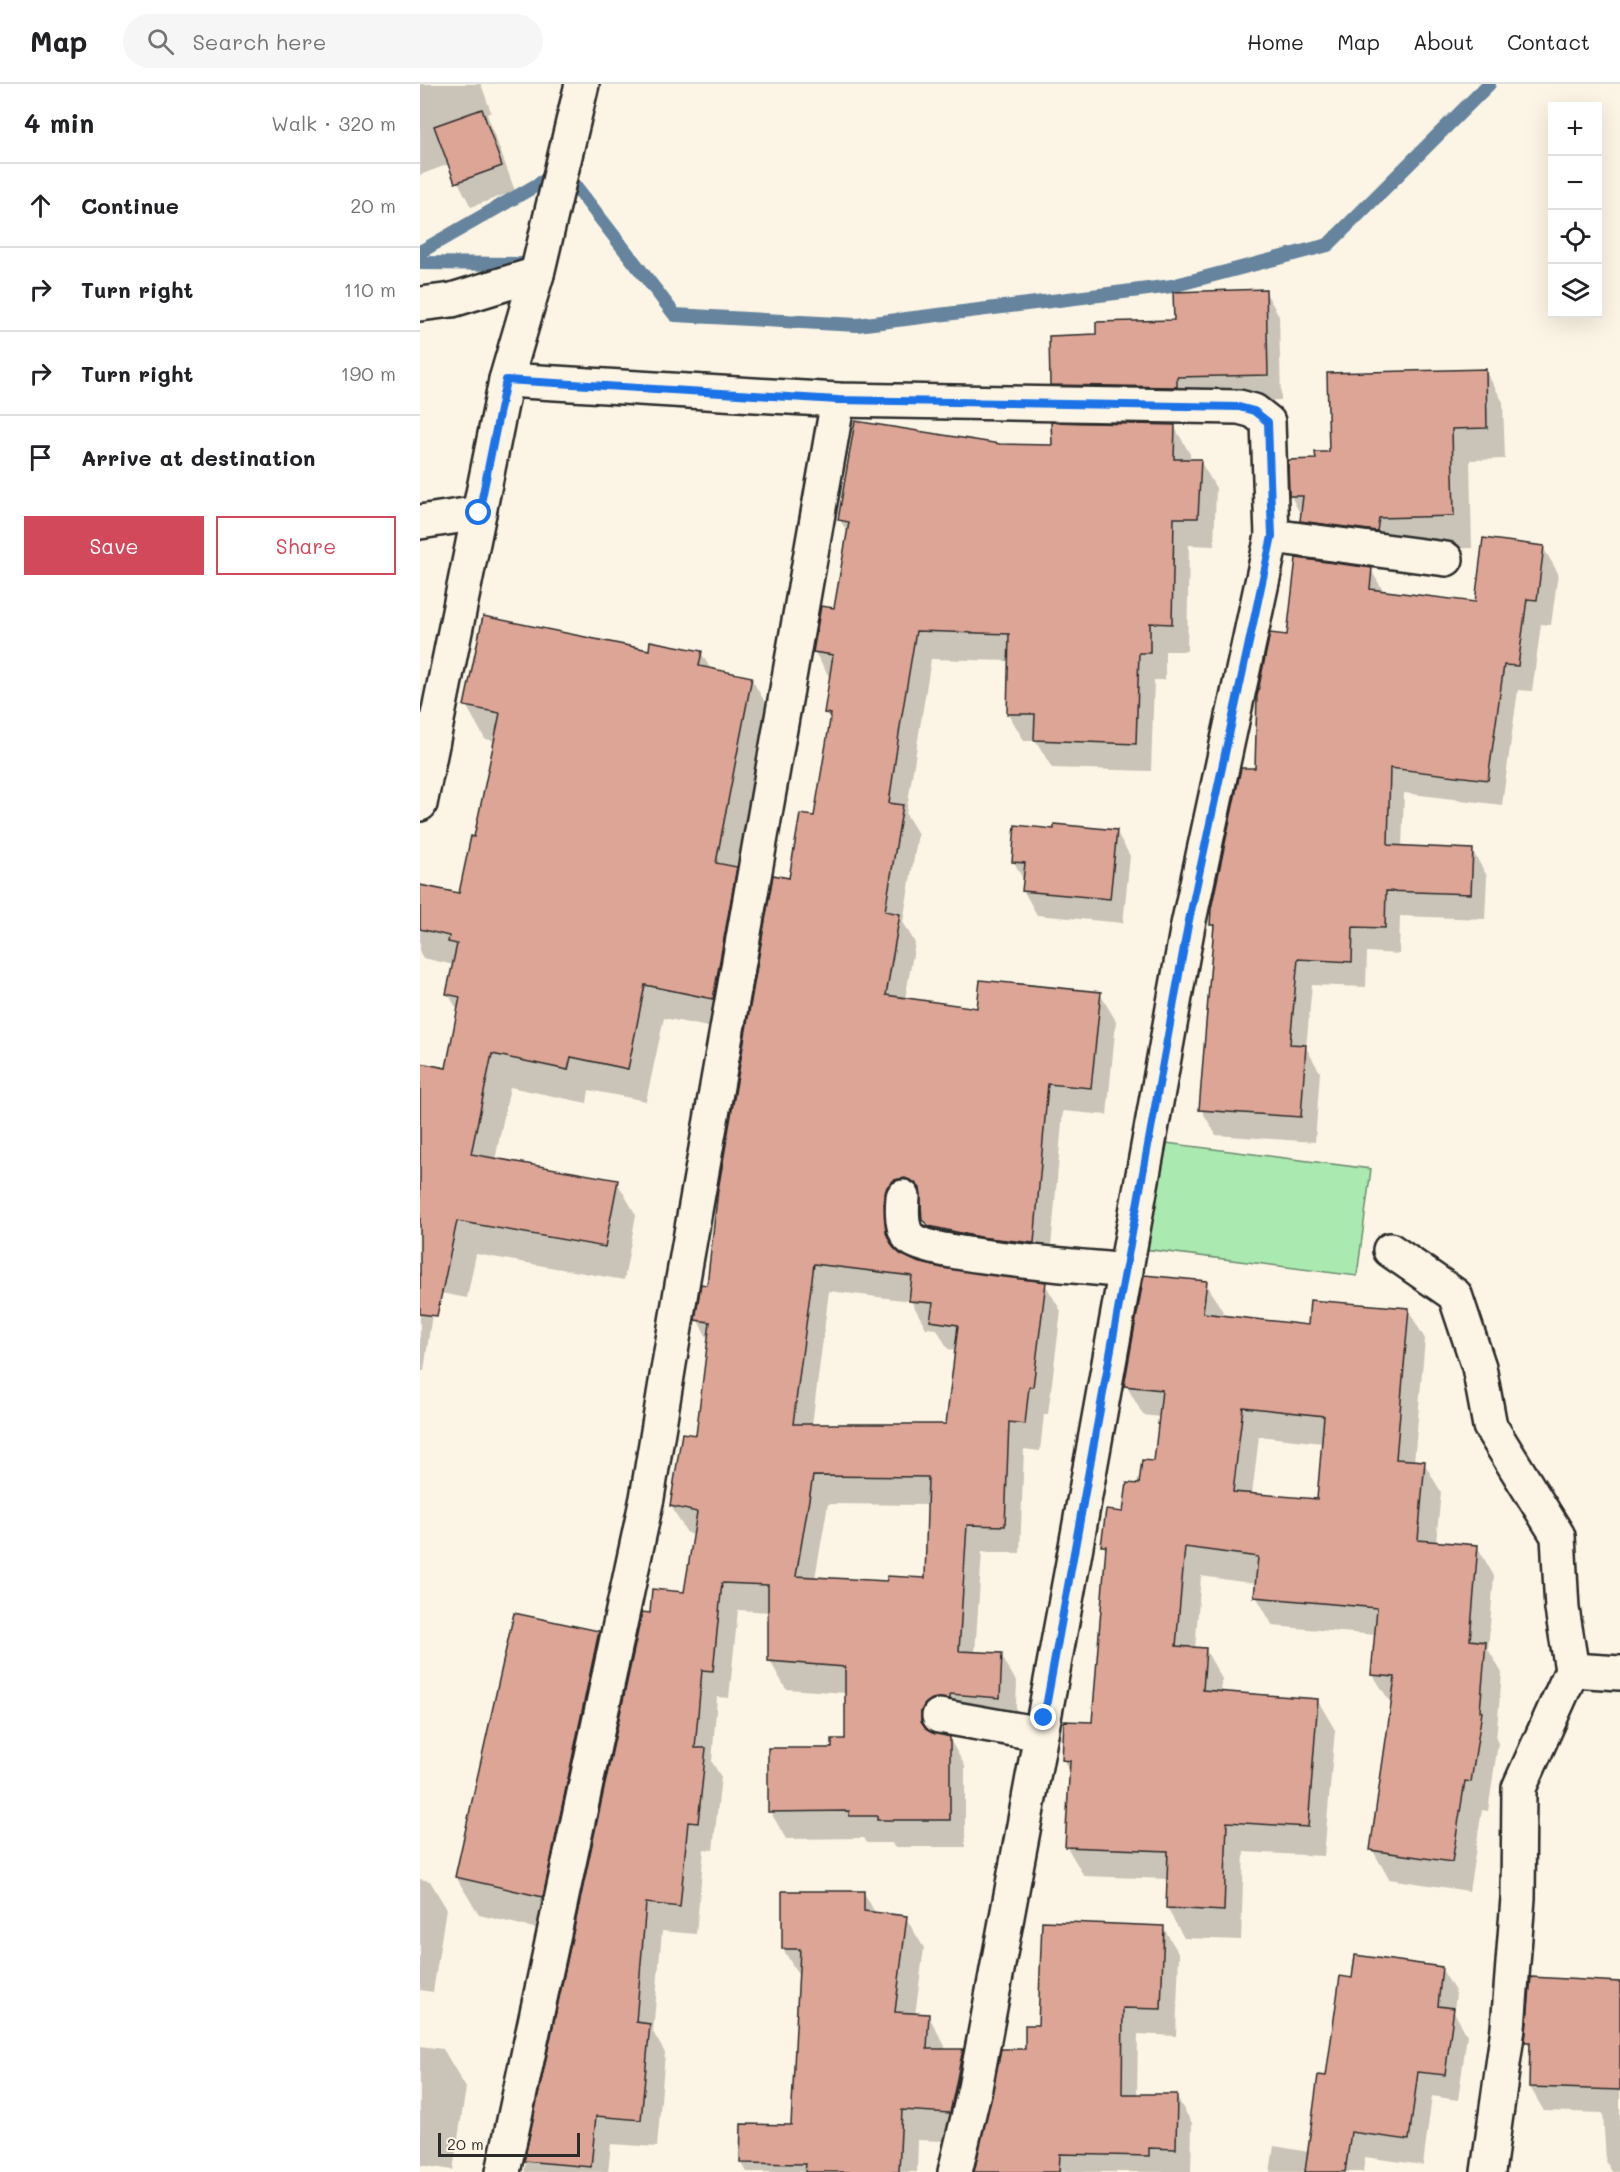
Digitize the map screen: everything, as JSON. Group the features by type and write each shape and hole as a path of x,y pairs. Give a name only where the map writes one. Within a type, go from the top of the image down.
{"street":[{"path":"420,804 506,380 559,190 582,84"},
{"path":"420,303 452,300 537,274"},
{"path":"506,380 838,400 1239,407 1254,411 1268,422 1272,536 1188,925 975,2088 955,2172"},
{"path":"503,2172 647,1498 685,1267 838,400"},
{"path":"420,522 479,513"},
{"path":"1272,536 1446,559"},
{"path":"903,1197 905,1228 909,1237 920,1243 952,1251 1126,1271"},
{"path":"1390,1250 1455,1295 1479,1367 1490,1426 1558,1536 1562,1609 1572,1670 1519,1788 1518,1898 1508,2028 1488,2172"},
{"path":"1572,1670 1620,1672"},
{"path":"939,1716 1041,1734"}],"green space":[{"path":"1158,1142 1371,1169 1357,1276 1144,1249"}],"building":[{"path":"482,109 502,166 455,183 434,126"},
{"path":"1266,289 1268,375 1177,377 1177,387 1050,385 1049,336 1096,334 1096,322 1174,320 1173,292"},
{"path":"1486,369 1487,428 1452,429 1454,516 1379,518 1377,531 1300,521 1303,496 1289,496 1288,460 1316,459 1315,452 1329,452 1327,373"},
{"path":"855,421 1000,444 1052,445 1051,422 1175,425 1174,459 1201,459 1198,518 1174,518 1172,624 1150,623 1150,653 1139,653 1136,744 1034,740 1035,714 1007,714 1009,634 916,631 900,727 889,803 903,805 885,911 900,914 886,995 977,1008 980,980 1101,992 1091,1088 1048,1084 1034,1243 979,1237 929,1226 922,1220 920,1188 905,1178 894,1180 887,1187 884,1196 886,1233 893,1247 900,1254 917,1262 942,1268 1046,1282 1033,1387 1029,1387 1025,1424 1009,1422 1005,1526 967,1525 959,1651 1002,1653 1000,1698 950,1694 950,1699 932,1699 925,1704 921,1712 921,1722 927,1730 950,1737 950,1820 877,1820 877,1816 849,1816 849,1811 768,1812 768,1748 832,1748 832,1739 845,1739 845,1667 768,1661 768,1585 722,1583 713,1671 702,1670 695,1748 706,1748 698,1823 688,1822 680,1907 646,1903 636,2022 650,2024 641,2120 596,2116 591,2167 524,2161 642,1612 650,1613 652,1589 684,1592 697,1512 670,1506 682,1433 696,1435 710,1322 695,1320 701,1284 707,1285 718,1190 773,875 789,878 800,814 814,816 831,714 824,713 833,655 813,652 821,606 834,608 849,522 838,520","holes":["814,1264 912,1276 909,1301 933,1303 930,1321 958,1325 946,1424 793,1424","813,1476 928,1477 925,1578 887,1576 887,1581 796,1576"]},
{"path":"1483,538 1544,546 1537,600 1527,599 1518,666 1504,665 1488,780 1390,768 1388,845 1473,849 1471,894 1386,891 1385,928 1353,927 1352,962 1298,959 1290,1044 1306,1045 1301,1117 1199,1110 1214,925 1210,925 1211,909 1241,768 1255,768 1257,696 1270,633 1287,635 1296,558 1372,568 1370,589 1475,602"},
{"path":"483,616 649,650 650,641 702,651 699,666 752,677 716,863 737,867 713,999 645,985 628,1069 571,1057 568,1070 492,1054 471,1154 618,1180 605,1247 457,1221 437,1316 420,1314 420,1063 446,1068 460,997 446,994 457,944 448,942 449,936 420,929 420,885 459,893 471,836 474,837 500,713 464,706"},
{"path":"1054,824 1117,830 1110,899 1022,891 1025,863 1012,862 1015,825 1054,829"},
{"path":"1144,1275 1207,1281 1203,1313 1308,1325 1310,1300 1409,1308 1396,1459 1425,1461 1418,1540 1478,1545 1470,1640 1486,1642 1480,1711 1482,1712 1471,1782 1465,1781 1452,1862 1370,1850 1395,1677 1371,1675 1377,1608 1254,1597 1258,1557 1185,1547 1176,1646 1206,1648 1203,1690 1318,1699 1308,1827 1227,1822 1224,1911 1166,1908 1168,1851 1065,1847 1070,1761 1062,1760 1064,1721 1092,1722 1106,1546 1101,1546 1106,1510 1123,1512 1127,1483 1139,1484 1142,1460 1154,1461 1162,1390 1124,1386","holes":["1243,1407 1324,1416 1317,1499 1233,1492"]},
{"path":"514,1613 599,1631 543,1897 455,1877"},
{"path":"782,1891 864,1891 864,1911 907,1916 895,2012 929,2014 927,2049 963,2049 950,2113 902,2110 899,2172 805,2172 806,2164 740,2163 741,2124 791,2125 800,1949 782,1949"},
{"path":"1042,1921 1164,1926 1161,2009 1123,2008 1122,2094 1177,2094 1176,2149 1149,2148 1149,2156 1060,2154 1059,2172 974,2172 1001,2049 1025,2049 1025,2025 1038,2025"},
{"path":"1355,1955 1442,1967 1438,2006 1454,2008 1445,2075 1418,2072 1409,2140 1351,2132 1345,2172 1305,2172 1318,2075 1326,2076 1340,1976 1352,1978"},
{"path":"1531,1977 1620,1982 1620,2090 1529,2087 1530,2042 1525,2042"}],"waterway":[{"path":"420,252 563,170 675,315 857,325 1172,286 1328,245 1489,84"},
{"path":"420,263 527,264 523,265"}],"route":[{"path":"479,513 506,380 838,400 1239,407 1254,411 1268,422 1272,536 1188,925 1044,1718"}]}
